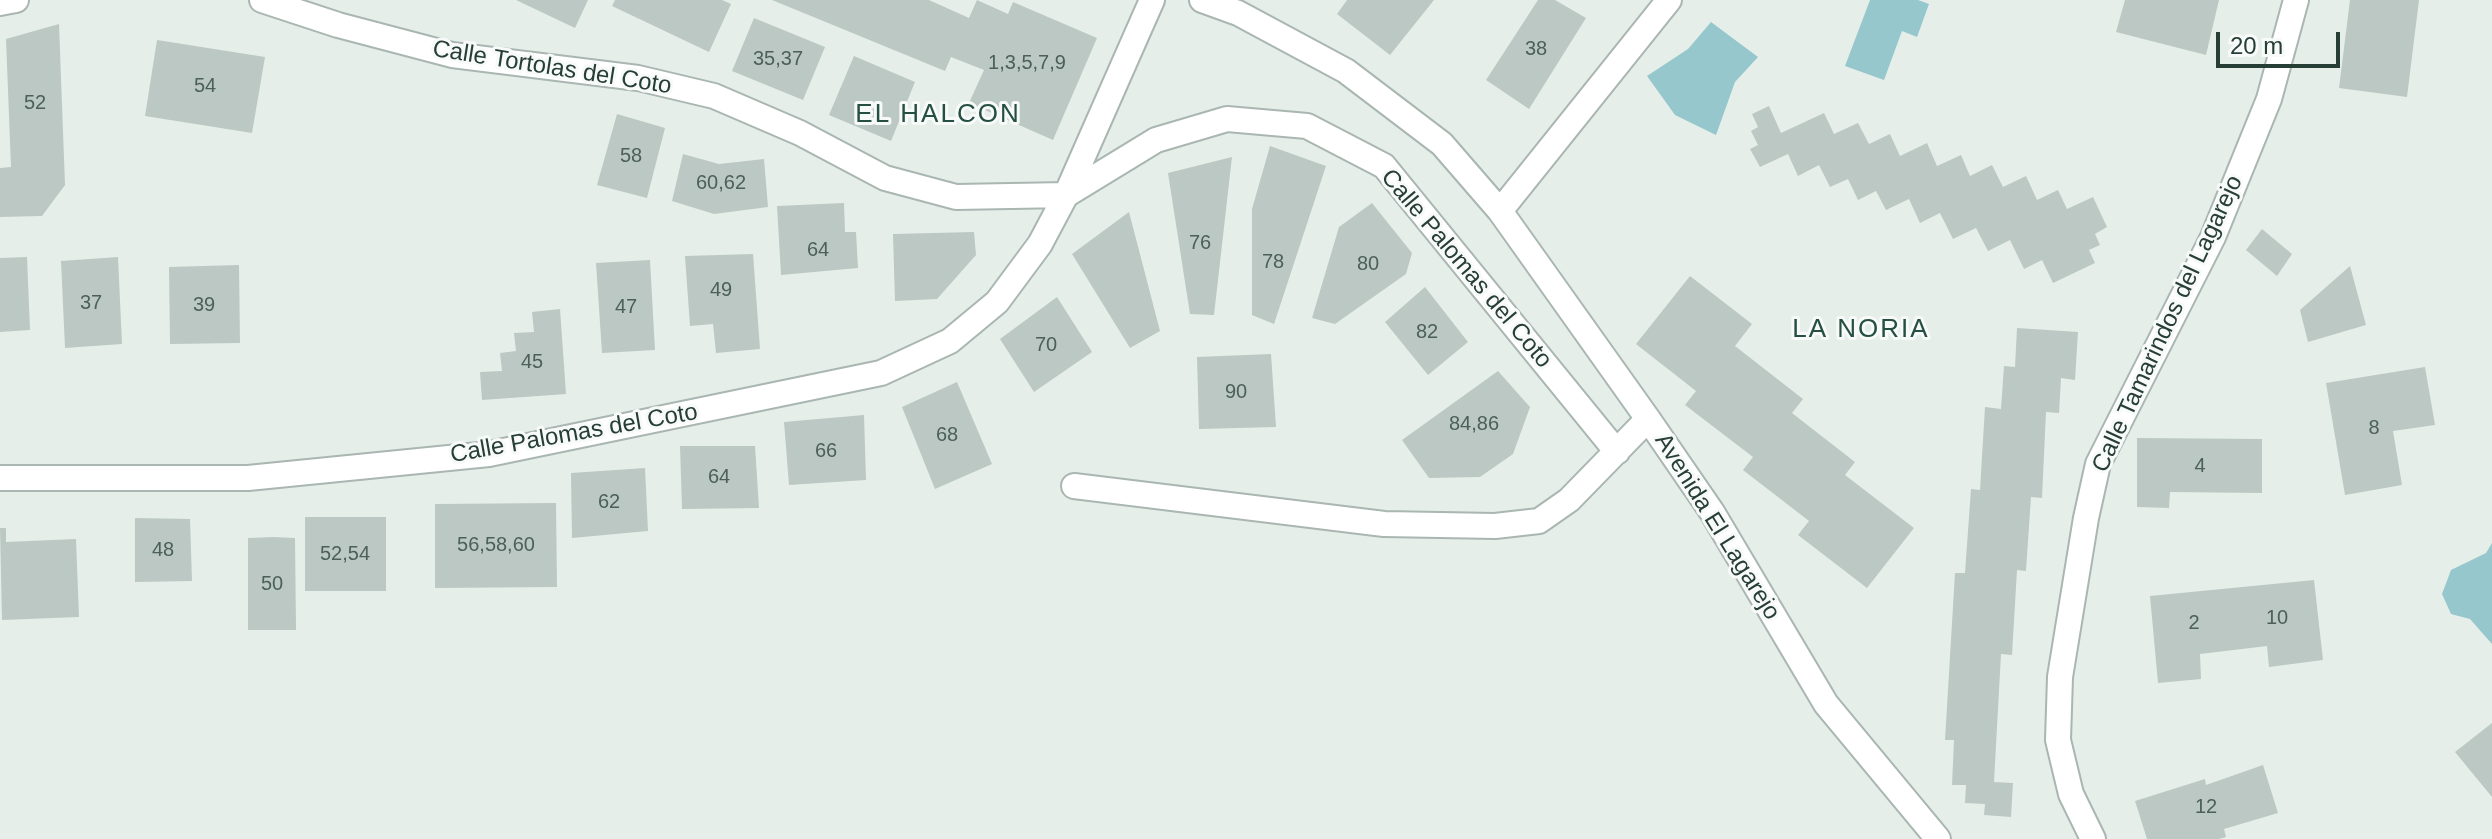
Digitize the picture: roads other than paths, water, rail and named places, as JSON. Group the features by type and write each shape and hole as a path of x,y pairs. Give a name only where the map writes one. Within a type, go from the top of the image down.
{"street":[{"path":"0,3 16,0"},
{"name":"Calle Tortolas del Coto","path":"262,0 338,25 452,55 638,78 714,96 800,133 885,178 956,197 1066,195"},
{"name":"Calle Palomas del Coto","path":"0,478 248,478 489,454 881,373 950,341 997,302 1040,244 1066,195 1152,0"},
{"name":"Avenida El Lagarejo","path":"1202,0 1238,13 1346,71 1442,144 1500,211 1712,512 1826,704 1938,839"},
{"path":"1500,211 1669,0"},
{"name":"Calle Tamarindos del Lagarejo","path":"2093,839 2071,794 2058,740 2060,677 2098,464 2213,237 2269,99 2296,0"},
{"name":"Calle Palomas del Coto","path":"1066,195 1156,140 1227,119 1307,126 1384,166 1617,452"},
{"path":"1074,486 1384,524 1495,526 1539,521 1569,500 1648,419"}],"water":[{"path":"1870,0 1918,0 1929,4 1917,37 1902,31 1884,80 1845,66"},
{"path":"1711,22 1758,57 1735,82 1716,135 1675,115 1647,76 1688,49"},
{"path":"2492,543 2492,644 2470,619 2451,614 2442,594 2451,570 2486,553"}],"district":[{"name":"EL HALCON","path":"938,115"},
{"name":"LA NORIA","path":"1861,330"}]}
